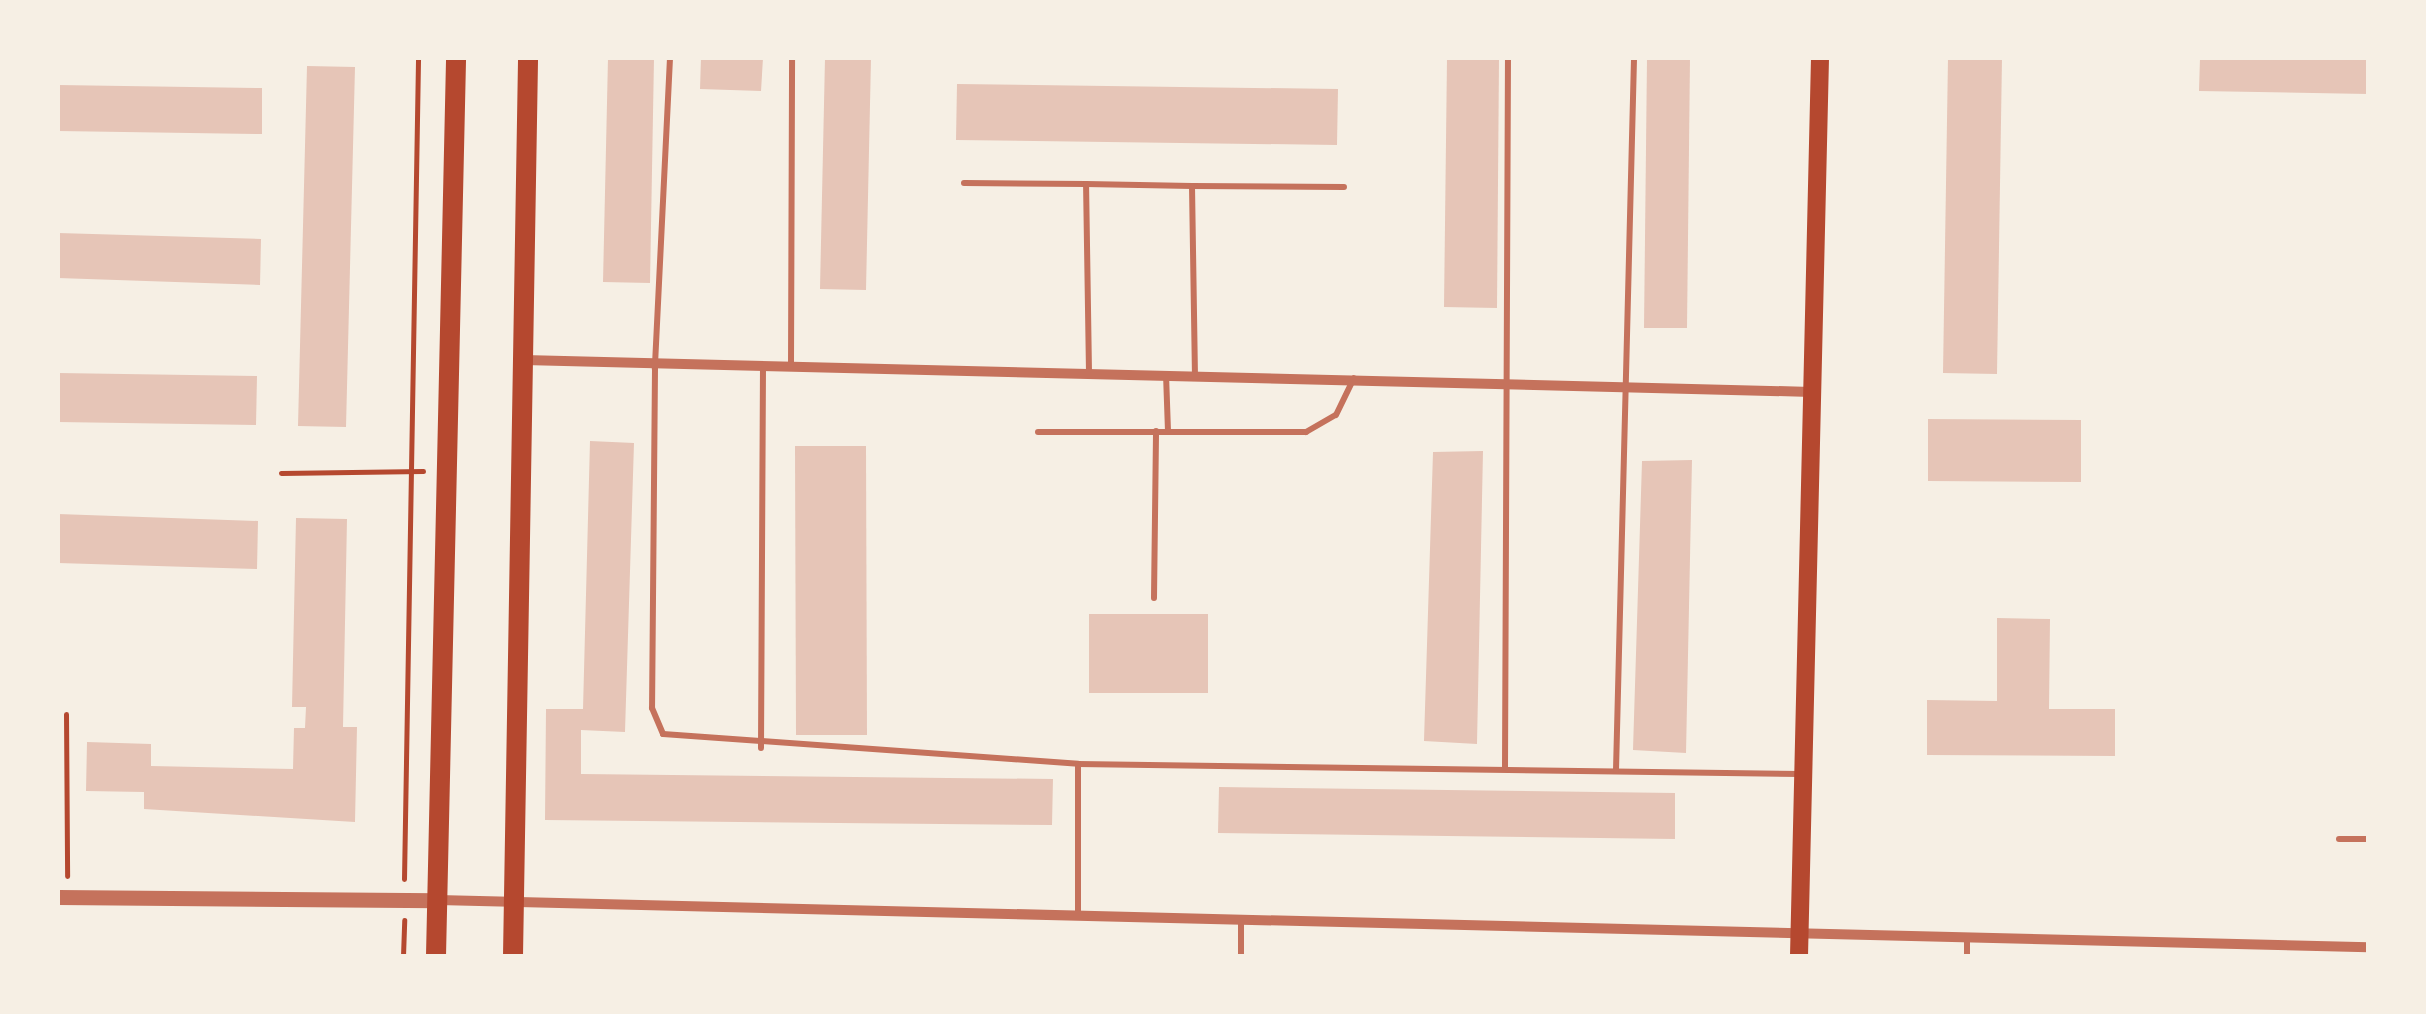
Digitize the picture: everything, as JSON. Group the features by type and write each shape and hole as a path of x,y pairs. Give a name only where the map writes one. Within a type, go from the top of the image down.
{"main road":[{"path":"436,956 456,58"},
{"path":"513,956 528,58"},
{"path":"1800,956 1820,58"}],"street":[{"path":"524,360 655,369 763,366 1196,373 1812,392"},
{"path":"62,897 513,900 1967,937 2247,952 2368,948"}],"lane":[{"path":"670,58 655,369 655,724 678,742 1078,764 1806,774"},
{"path":"791,367 792,58"},
{"path":"1505,768 1508,58"},
{"path":"1616,770 1634,58"},
{"path":"964,182 1344,187"},
{"path":"1086,184 1089,372"},
{"path":"1192,186 1196,373"},
{"path":"761,748 763,366"},
{"path":"1166,374 1168,431"},
{"path":"1038,432 1306,432 1336,415 1355,377"},
{"path":"1154,598 1156,431"},
{"path":"1078,764 1078,916"},
{"path":"2339,839 2368,839"},
{"path":"1241,921 1241,956"},
{"path":"1967,937 1967,956"}],"path":[{"path":"403,956 418,58"},
{"path":"281,473 448,471"},
{"path":"62,897 66,714"}],"building":[{"path":"608,58 654,58 650,283 603,282"},
{"path":"701,58 763,58 761,91 700,89"},
{"path":"825,58 871,58 866,290 820,289"},
{"path":"1447,58 1499,58 1497,308 1444,307"},
{"path":"1647,58 1690,58 1687,328 1644,328"},
{"path":"1948,58 2002,58 1997,374 1943,373"},
{"path":"2200,58 2368,58 2368,94 2199,91"},
{"path":"307,66 355,67 346,427 298,426"},
{"path":"957,84 1338,89 1337,145 956,140"},
{"path":"58,85 262,88 262,134 58,131"},
{"path":"58,233 261,239 260,285 58,278"},
{"path":"58,373 257,376 256,425 58,422"},
{"path":"1928,419 2081,420 2081,482 1928,481"},
{"path":"590,441 634,443 625,732 581,730 581,774 1053,779 1052,825 545,820 546,709 583,709"},
{"path":"795,446 866,446 867,735 796,735"},
{"path":"1483,451 1477,744 1424,741 1433,452"},
{"path":"1692,460 1686,753 1633,750 1642,461"},
{"path":"58,514 258,521 257,569 58,563"},
{"path":"296,518 347,519 343,727 357,727 355,822 144,809 144,792 86,791 87,742 151,744 151,766 293,769 294,728 305,728 306,707 292,707"},
{"path":"1089,614 1208,614 1208,693 1089,693"},
{"path":"1997,618 2050,619 2049,709 2115,709 2115,756 1927,755 1927,700 1997,701"},
{"path":"1219,787 1675,793 1675,839 1218,833"}]}
